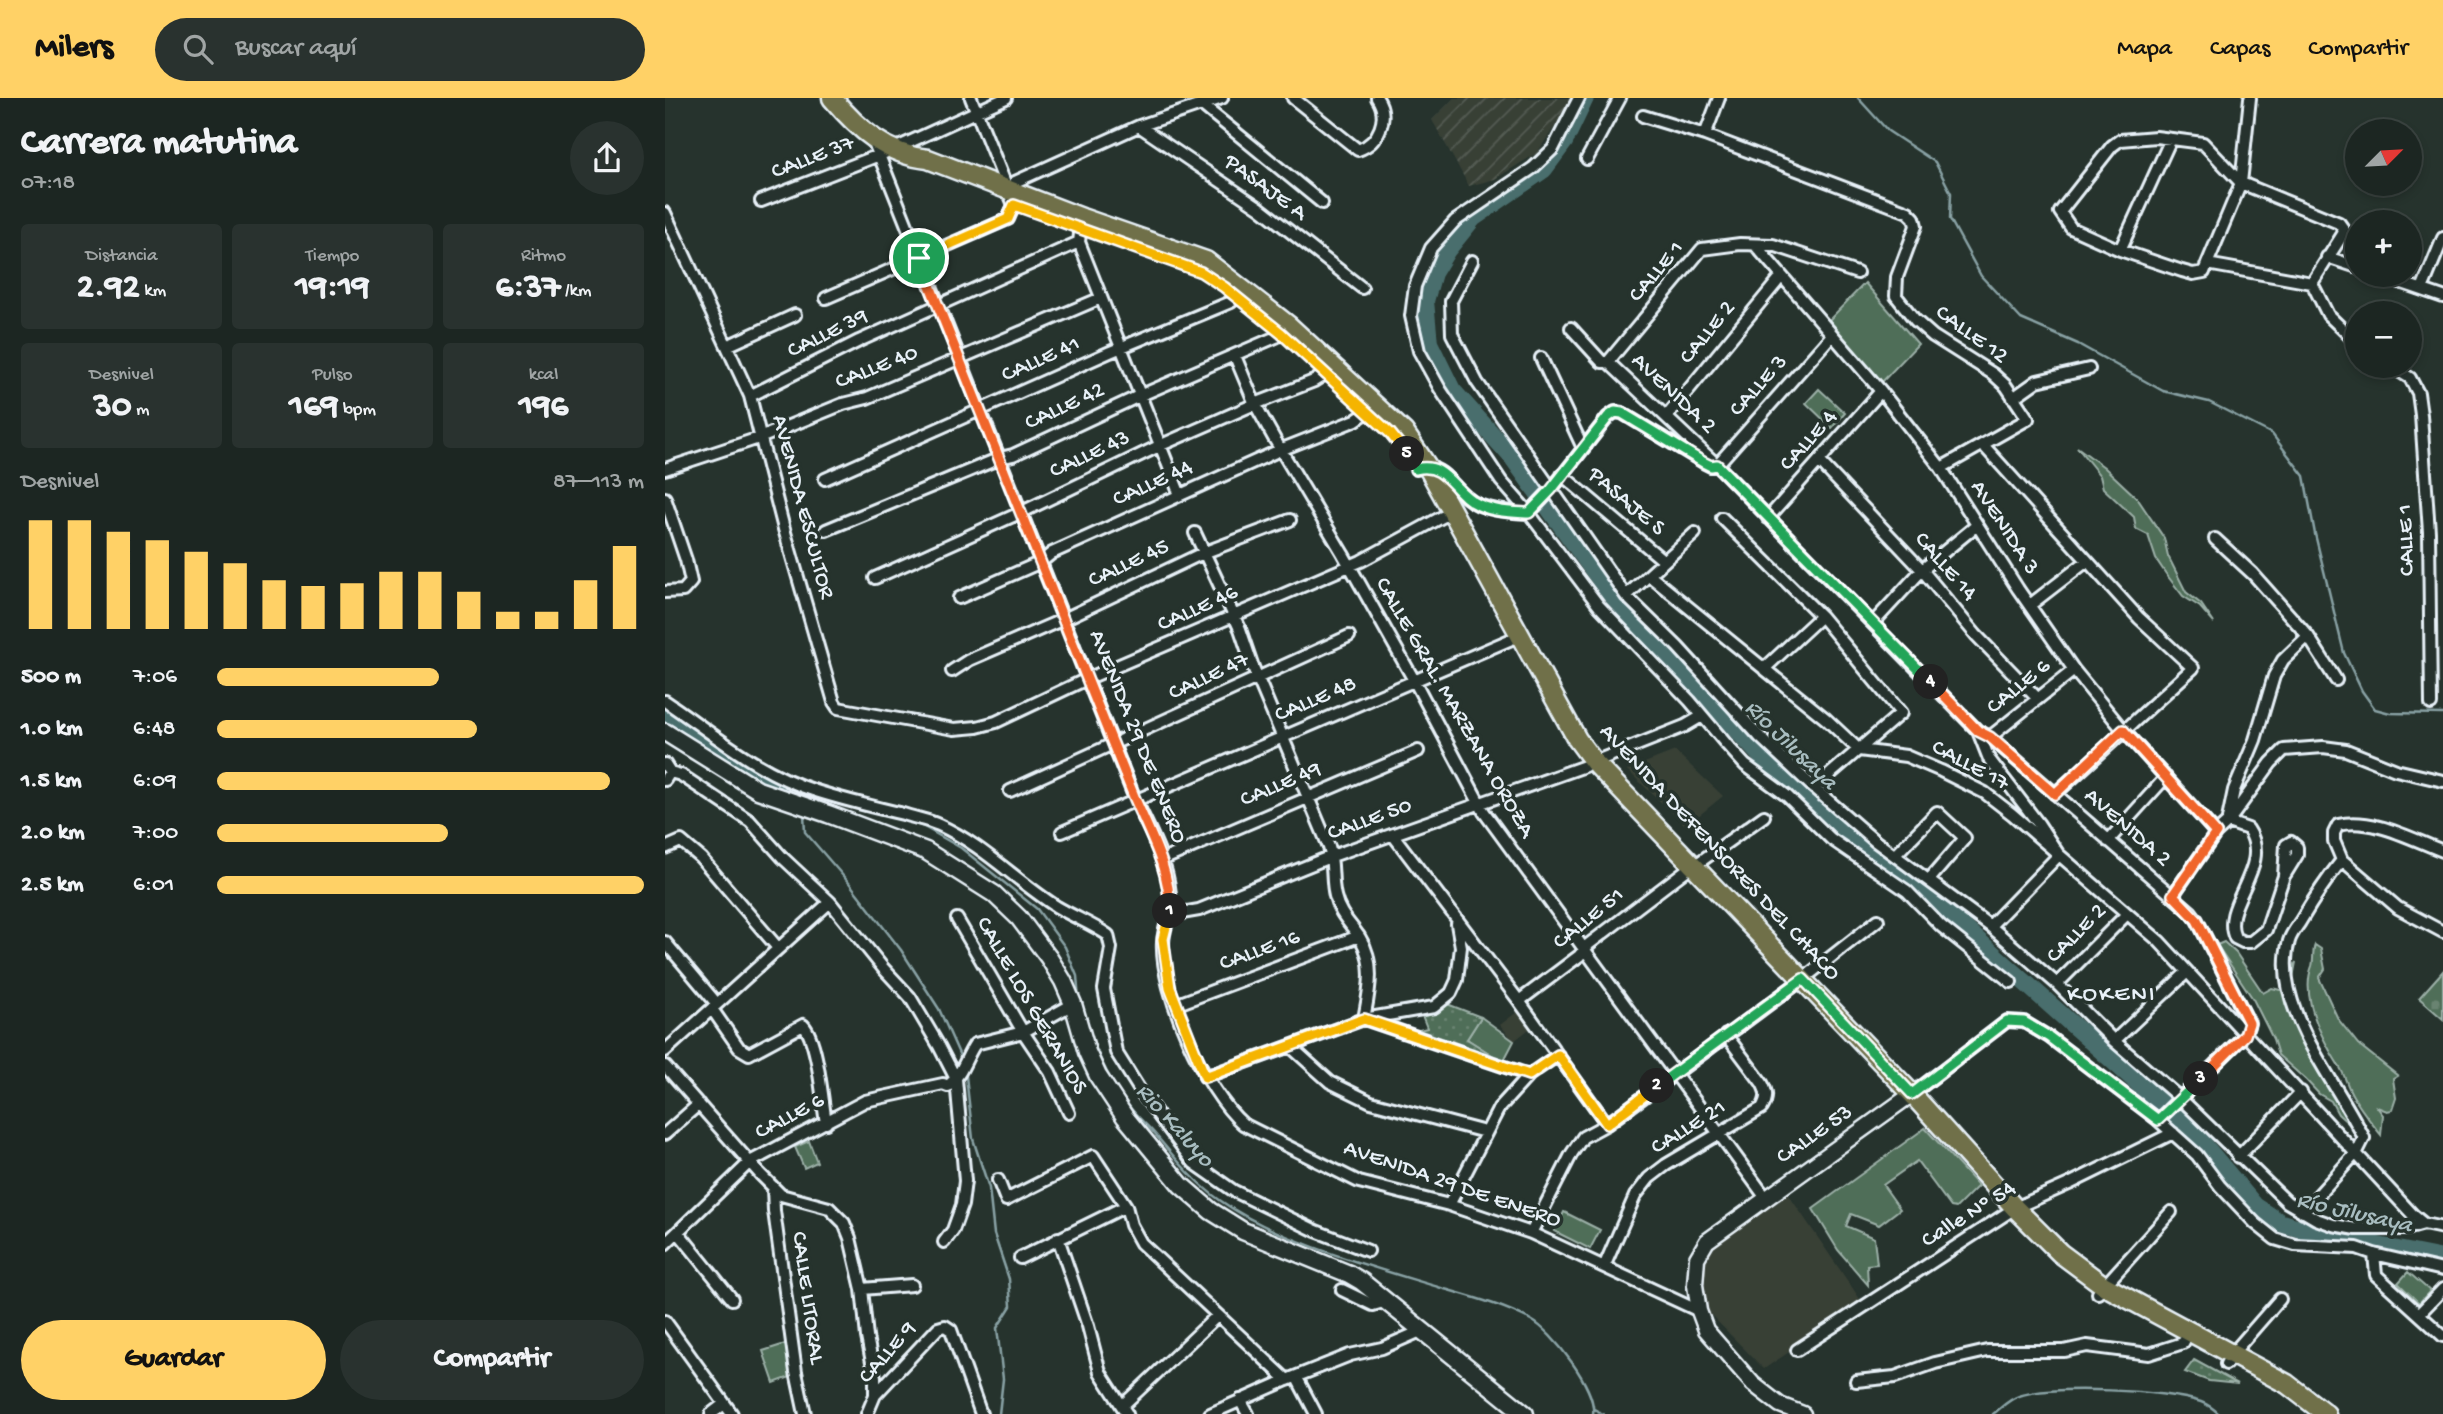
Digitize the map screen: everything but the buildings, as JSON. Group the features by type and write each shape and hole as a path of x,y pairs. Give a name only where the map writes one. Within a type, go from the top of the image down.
{"main road":[{"path":"832,98 885,153"},
{"name":"AVENIDA DEFENSORES DEL CHACO","path":"885,153 911,157 925,170 1012,198 1081,230 1191,267 1239,293 1284,329 1369,409 1404,432 1447,515 1589,764 1908,1097 2050,1258 2069,1275 2229,1359 2309,1414"},
{"path":"665,732 758,790 926,851 1002,902 1035,938 1063,981 1098,1076 1125,1117 1181,1185 1211,1211 1243,1231 1349,1274 1387,1301 1525,1414"},
{"path":"2229,1359 2287,1384 2326,1414"}],"street":[{"path":"971,98 1012,198"},
{"name":"CALLE 37","path":"761,201 885,153 1006,98"},
{"path":"826,298 1008,219 1015,182 1139,126 1222,98"},
{"path":"1293,98 1358,150 1367,147 1374,140 1383,123 1383,106 1377,98"},
{"path":"1579,98 1553,149 1533,168 1455,221 1431,248 1415,286 1411,316 1419,351 1440,389 1501,481 1529,513 1599,606 1745,765 1787,796 1831,839 1873,865 1907,891 1941,926 2011,982"},
{"path":"1587,159 1620,98"},
{"path":"1643,116 1705,135 1719,98"},
{"path":"2250,98 2241,183 2204,272 2193,274 2120,250 2071,228 2060,212 2116,143 2125,139 2156,137 2170,141 2203,143 2241,183 2342,226 2343,234 2312,283"},
{"path":"1202,105 1322,203"},
{"name":"PASAJE A","path":"1139,126 1261,208 1362,288"},
{"name":"CALLE 12","path":"1705,135 1908,212 1914,218 1916,226 1895,283 1896,296 1915,320 1933,336 1993,374 2028,419 1983,445"},
{"path":"2120,250 2170,141"},
{"name":"AVENIDA 29 DE ENERO","path":"885,153 919,258 1115,742 1135,799 1162,860 1170,895 1170,915 1163,939 1163,955 1175,1004 1205,1077 1228,1111 1243,1124 1359,1182 1449,1206 1531,1233 1699,1311"},
{"name":"AVENIDA ESCULTOR","path":"665,213 750,396 784,529 834,702 838,708 954,729"},
{"path":"1081,230 1101,298 1180,495"},
{"name":"CALLE 39","path":"750,396 938,305 1081,230"},
{"path":"2422,289 2443,237"},
{"name":"CALLE 1","path":"1608,362 1702,249 1740,244 1773,245 1857,273"},
{"name":"AVENIDA 3","path":"1756,246 1881,391 1941,468 2074,670 2123,730 2216,833"},
{"path":"2327,257 2345,263"},
{"path":"1472,261 1451,301 1452,334 1545,497 1626,596 1678,647 1759,736 1814,788 1895,855 1990,926 2057,984 2114,1041 2287,1202 2333,1225 2356,1229 2406,1229 2424,1224 2443,1228"},
{"path":"2207,264 2312,283"},
{"name":"CALLE 2","path":"1667,416 1781,277"},
{"path":"2312,283 2328,315 2345,331"},
{"path":"2416,287 2443,297"},
{"name":"CALLE 41","path":"825,480 1121,347 1231,302 1239,293"},
{"name":"CALLE 40","path":"665,468 762,437 843,404 867,398 1101,298"},
{"path":"727,346 795,314"},
{"name":"AVENIDA 2","path":"1571,328 1602,362 1608,362 1717,465 1978,731 1990,737 2173,895 2197,920 2249,1023 2245,1035"},
{"name":"CALLE 42","path":"826,530 1013,455 1139,396 1276,337 1284,329"},
{"name":"CALLE 3","path":"1717,465 1832,335"},
{"name":"CALLE GRAL. MARZANA OROZA","path":"1235,356 1255,404 1280,450 1350,566 1499,836 1766,1198"},
{"path":"1541,358 1583,448"},
{"path":"2014,398 2037,381 2089,369"},
{"name":"CALLE 43","path":"875,578 1022,512 1159,446 1314,381 1328,370"},
{"name":"CALLE 1","path":"2410,378 2418,393 2421,415 2429,532 2431,704"},
{"name":"CALLE 4","path":"1768,518 1881,391"},
{"name":"CALLE 44","path":"959,598 1280,450 1356,420 1369,409"},
{"path":"1421,467 1438,469 1461,493 1479,505 1501,511 1529,513 1615,412 1622,413 1703,462 1711,466 1717,465"},
{"path":"1941,468 1983,445 2139,618 2193,668 2055,794"},
{"name":"CALLE 14","path":"1820,462 1922,570 1976,635 2038,699"},
{"name":"PASAJE S","path":"1562,475 1664,561"},
{"path":"665,498 691,582 684,591 665,592"},
{"name":"CALLE 46","path":"954,729 996,722 1089,678 1350,566 1447,515"},
{"path":"1722,519 1821,616 1901,713 1814,788"},
{"name":"CALLE 45","path":"952,671 969,660 1064,619 1203,553 1290,520"},
{"path":"1873,623 1922,570 1977,525"},
{"path":"2429,532 2443,535"},
{"path":"1195,533 1234,616 1332,856 1334,894 1347,924 1365,946 1371,971 1364,1019"},
{"path":"1626,596 1695,533"},
{"path":"2215,539 2253,574 2308,636 2336,680"},
{"path":"2031,605 2087,561"},
{"path":"1650,576 1826,719 1859,750"},
{"path":"1764,669 1821,616"},
{"name":"CALLE 47","path":"1010,791 1349,636"},
{"path":"2228,822 2234,790 2255,740 2274,676 2283,660 2308,636"},
{"name":"CALLE 48","path":"1062,832 1516,637"},
{"name":"CALLE 6","path":"1990,737 2074,670"},
{"path":"665,701 711,732 736,753 776,776 815,791 935,823 965,837 1056,906 1108,934 1111,948 1104,989 1116,1052 1141,1092 1194,1163 1234,1191 1316,1231 1368,1251"},
{"name":"CALLE 50","path":"1170,915 1199,910 1332,856 1589,764 1685,726 1702,716"},
{"path":"1978,731 1989,759 2059,855 1990,926"},
{"path":"2173,895 2216,833 2228,822 2271,762 2284,750 2323,747 2346,750 2396,770 2443,781"},
{"name":"CALLE 17","path":"1859,750 1906,757 1941,771 1974,788 2013,814 2159,941 2424,1224"},
{"name":"CALLE 49","path":"1162,860 1418,751"},
{"path":"667,772 681,775 750,821 783,858 830,902 883,968 911,997 958,1077 965,1181 958,1217 944,1242"},
{"path":"2108,841 2166,776"},
{"path":"1895,855 1937,812 1965,838 1929,880"},
{"name":"CALLE 51","path":"1519,1001 1690,868 1764,816"},
{"path":"2228,822 2248,829 2256,845 2256,857 2232,923 2235,938 2251,943 2266,929 2284,876"},
{"path":"2443,851 2380,827 2348,823 2338,825 2334,832 2334,841 2342,860 2398,908 2443,932"},
{"path":"1393,835 1519,1001 1607,1124"},
{"path":"665,848 681,841 701,858 778,948"},
{"path":"2303,1212 2357,1152 2364,1138 2318,1057 2294,1006 2286,974 2289,940 2324,883 2342,860"},
{"path":"665,1051 830,902"},
{"name":"CALLE 2","path":"2057,984 2127,914"},
{"name":"CALLE LOS GERANIOS","path":"957,919 1023,1032 1050,1072 1069,1113"},
{"path":"1531,1233 1583,1137 1607,1124 1878,920"},
{"path":"1205,1077 1364,1019 1434,1007 1451,993 1457,980 1460,962 1457,921"},
{"name":"CALLE 16","path":"1175,1004 1359,936"},
{"path":"665,942 715,1007 739,1048 749,1054 803,1025 806,1027 813,1042 826,1123"},
{"path":"2114,1041 2187,972"},
{"path":"958,1077 975,1044 1023,1032 1073,1004"},
{"path":"1364,1019 1529,1075"},
{"name":"CALLE 53","path":"1699,1311 1695,1285 1697,1258 1707,1241 1908,1097 2007,1021 2024,1022 2049,1037 2161,1117"},
{"name":"CALLE 21","path":"1604,1267 1635,1196 1649,1178 1762,1108 1767,1096 1762,1083 1726,1035"},
{"path":"2245,1035 2161,1117 2173,1133 2197,1155 2220,1186 2255,1223 2276,1239 2295,1245 2357,1248 2443,1270"},
{"path":"1290,1046 1330,1082 1371,1102 1485,1132"},
{"path":"1449,1206 1499,1108 1529,1075 1558,1055"},
{"path":"665,1066 773,1188 781,1195 829,1208 844,1223 862,1289 875,1377 875,1395"},
{"name":"CALLE 6","path":"665,1244 750,1162 865,1101 943,1084 948,1086 958,1077"},
{"path":"2238,1157 2301,1092"},
{"path":"665,1134 699,1104"},
{"name":"Calle Nº 54","path":"1797,1350 2010,1210 2173,1133"},
{"path":"998,1180 1006,1200 1093,1156 1126,1206 1131,1225 1141,1243 1217,1316 1292,1379 1316,1414"},
{"name":"CALLE LITORAL","path":"773,1188 796,1372 805,1414"},
{"path":"1020,1258 1126,1206"},
{"path":"2100,1289 2171,1212"},
{"path":"678,1232 732,1299"},
{"path":"1058,1238 1089,1326 1100,1372 1125,1410 1217,1316"},
{"path":"2374,1254 2376,1275 2443,1336"},
{"path":"862,1289 912,1285"},
{"path":"2419,1314 2443,1289"},
{"path":"1342,1290 1373,1305 1387,1301"},
{"path":"2229,1359 2280,1300"},
{"path":"1699,1311 1706,1330 1753,1384 1780,1405 1803,1414"},
{"path":"665,1321 732,1414"},
{"name":"CALLE 9","path":"867,1414 875,1395 937,1328 945,1326 951,1329 981,1414"},
{"path":"1210,1414 1350,1355 1382,1348 1423,1330"},
{"path":"1856,1381 1895,1377 1935,1363 1987,1351 2053,1351 2087,1346 2150,1354 2186,1337"},
{"path":"1240,1400 1248,1414"},
{"path":"711,1414 724,1404"}],"shaded area":[{"path":"1454,98 1574,98 1537,153 1495,179 1469,186 1432,120"},
{"path":"1675,751 1723,796 1686,826 1627,770"},
{"path":"1521,1009 1533,1026 1514,1041 1500,1025"},
{"path":"1788,1194 1862,1302 1764,1369 1707,1311 1700,1290 1703,1254"}],"green space":[{"path":"1865,283 1918,344 1881,383 1829,320"},
{"path":"1819,389 1845,413 1832,428 1806,403"},
{"path":"2077,447 2104,467 2137,498 2164,538 2168,556 2186,592 2201,604 2214,623 2200,607 2183,596 2156,559 2148,535 2136,529 2134,517 2103,488 2100,476"},
{"path":"2224,942 2236,953 2263,993 2272,988 2280,990 2284,987 2296,962 2291,988 2297,997 2309,1037 2359,1133 2338,1114 2331,1101 2319,1094 2278,1055 2253,999 2217,945"},
{"path":"2315,945 2321,949 2325,969 2319,978 2338,1019 2358,1044 2398,1076 2393,1079 2396,1098 2392,1110 2377,1107 2383,1115 2381,1135 2353,1096 2315,1017 2309,978"},
{"path":"2443,971 2443,1019 2419,998"},
{"path":"1442,1002 1481,1017 1467,1039 1503,1062 1418,1036 1419,1030 1427,1028 1420,1010"},
{"path":"1481,1017 1514,1041 1503,1062 1467,1039"},
{"path":"1925,1128 1978,1186 1956,1208 1951,1207 1917,1161 1883,1185 1900,1209 1879,1225 1851,1214 1846,1226 1874,1238 1877,1264 1867,1265 1868,1285 1838,1250 1813,1209"},
{"path":"809,1141 817,1162 804,1168 795,1147"},
{"path":"1564,1212 1600,1230 1590,1249 1554,1231"},
{"path":"2408,1272 2430,1291 2419,1303 2398,1283"},
{"path":"785,1344 796,1375 774,1383 763,1351"},
{"path":"2194,1360 2238,1384 2209,1381 2185,1372"}],"waterway":[{"name":"Río Jilusaya","path":"1585,98 1564,142 1544,169 1473,218 1447,250 1433,273 1425,301 1429,343 1452,390 1513,458 1610,593 1787,784 1964,928 2193,1132 2255,1206 2281,1223 2328,1236 2443,1259"},
{"path":"1858,98 1888,131 1935,162 1951,193 1950,219 1981,276 2021,319 2078,344 2163,391 2209,402 2272,434 2304,476 2344,653 2362,691 2375,709 2390,713 2443,714"},
{"path":"665,714 745,768 803,792"},
{"path":"804,814 805,832 901,950 939,1009 960,1056"},
{"name":"Rio Kaluyo","path":"899,818 924,827 961,848 1037,909 1065,947 1077,976 1079,1001"},
{"name":"Rio Kaluyo","path":"1091,1037 1112,1082 1132,1110 1193,1178 1211,1194 1244,1216 1298,1241 1487,1302 1531,1320 1561,1348 1581,1376 1588,1390 1593,1414"},
{"path":"966,1076 973,1139 989,1188 994,1234 1009,1279 1011,1306 997,1328 1003,1379 999,1414"},
{"path":"1993,1414 2008,1401 2019,1396 2082,1390 2163,1394 2204,1403 2219,1414"},
{"path":"1594,1409 1603,1414"}],"district":[{"name":"KOKENI","path":"2112,995"}],"route":[{"path":"1014,205 1191,267 1224,287 1281,333 1390,433 1402,446 1416,469 1427,466 1438,469 1467,498 1491,509 1529,513 1615,412 1622,413 1703,462 1711,466 1717,465 1978,731 1990,737 2055,794 2123,730 2216,833 2173,895 2197,920 2245,1014 2249,1023 2248,1030 2158,1120 2069,1051 2024,1022 2007,1021 1912,1094 1803,979 1607,1124 1558,1055 1529,1075 1364,1019 1205,1077 1175,1004 1163,955 1163,939 1170,915 1170,895 1162,860 1135,799 1115,742 919,258 1008,219 1014,205"}]}
